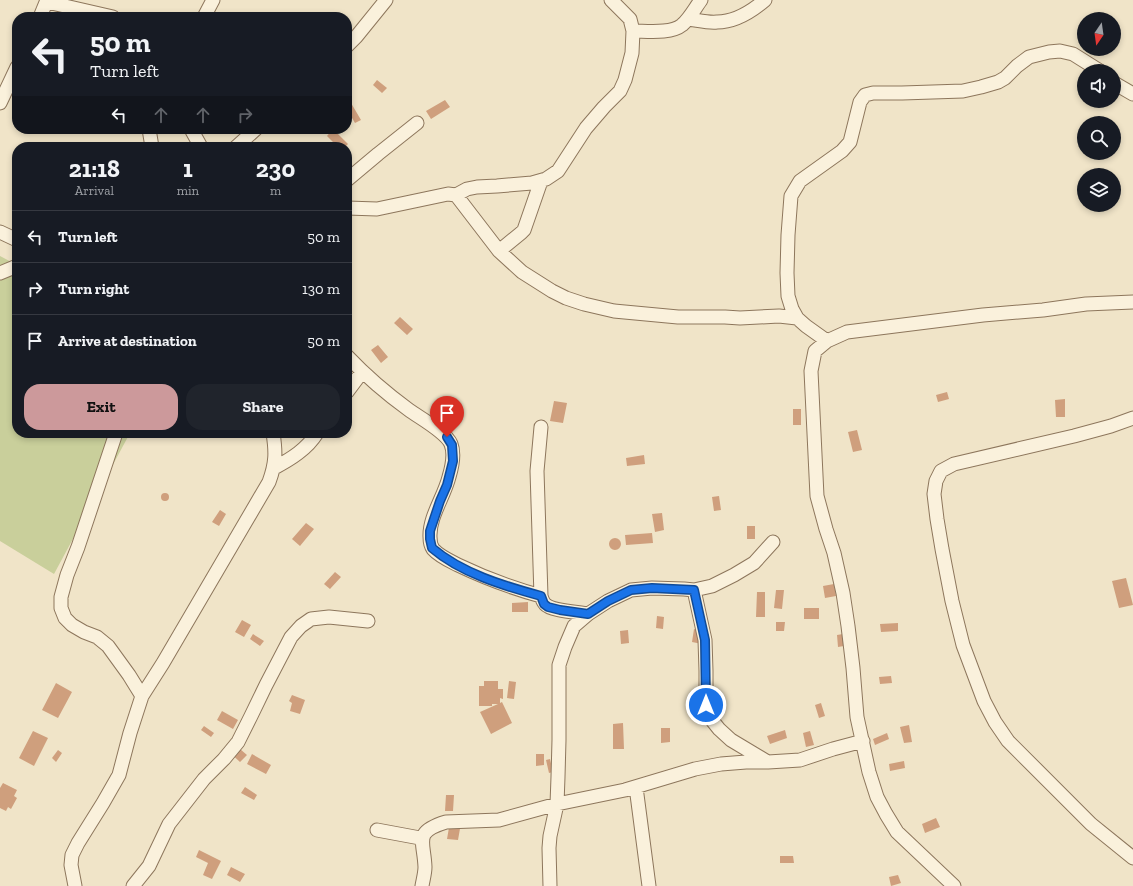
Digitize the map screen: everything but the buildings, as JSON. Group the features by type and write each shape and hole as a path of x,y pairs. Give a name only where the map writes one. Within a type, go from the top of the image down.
{"street":[{"path":"207,12 213,0"},
{"path":"352,41 386,0"},
{"path":"352,208 377,209 448,194 456,195 467,189 477,187 532,183 546,179 558,171 586,128 620,91 625,80 632,53 633,31 630,19 611,0"},
{"path":"633,31 669,31 681,26 688,19 701,0"},
{"path":"688,19 716,22 735,19 751,11 765,0"},
{"path":"42,12 47,1 92,12"},
{"path":"827,341 806,326 798,318 792,309 788,296 788,235 791,196 800,181 842,151 850,142 860,102 865,95 873,93 963,91 981,87 998,82 1005,78 1029,57 1050,52 1060,51 1073,54 1089,64"},
{"path":"0,103 12,78"},
{"path":"1121,87 1133,94"},
{"path":"352,176 417,123"},
{"path":"242,142 250,134"},
{"path":"499,250 524,230 541,181"},
{"path":"456,195 499,250 522,272 566,298 614,311 678,317 750,318 779,316 798,318"},
{"path":"0,232 12,238"},
{"path":"0,273 12,268"},
{"path":"954,886 897,832 877,797 869,772 857,717 852,661 843,594 834,553 817,496 811,371 815,351 827,341 847,332 1086,304 1133,302"},
{"path":"352,361 362,372 408,410 447,437 452,445 453,461 447,485 430,531 432,548 452,562 472,572 499,583 541,596"},
{"path":"352,385 362,372"},
{"path":"1133,418 1111,426 1074,436 954,464 941,471 936,481 934,494 942,549 952,601 964,645 984,701 995,722 1008,741 1091,824 1133,858"},
{"path":"541,427 537,470 541,596 544,604 548,607 588,614"},
{"path":"114,438 78,547 66,575 61,598 61,608 65,618 72,625 97,637 108,646 142,696"},
{"path":"75,886 71,865 72,855 119,774 142,696 266,488 274,468 274,438"},
{"path":"274,468 292,458 315,438"},
{"path":"550,886 549,848 556,804 559,740 559,665 574,626 588,614 608,601 631,590 652,588 694,590 712,586 734,576 754,563 773,542"},
{"path":"694,590 705,640 706,705 711,719 719,729 732,740 768,762"},
{"path":"133,886 150,866 170,824 204,779 238,742 291,637 301,626 311,620 329,617 368,621"},
{"path":"422,886 425,868 422,841 423,836 425,832 438,824 446,822 499,820 556,804 636,787 696,769 721,764 800,760 863,741"},
{"path":"636,787 649,886"},
{"path":"377,830 420,838 423,836"}],"green space":[{"path":"0,256 12,262 12,438 127,438 54,574 0,541"}],"route":[{"path":"447,437 452,445 453,461 447,485 430,531 432,548 438,554 472,572 499,583 541,596 544,604 548,607 560,610 588,614 608,601 631,590 652,588 694,590 705,640 706,705"}]}
